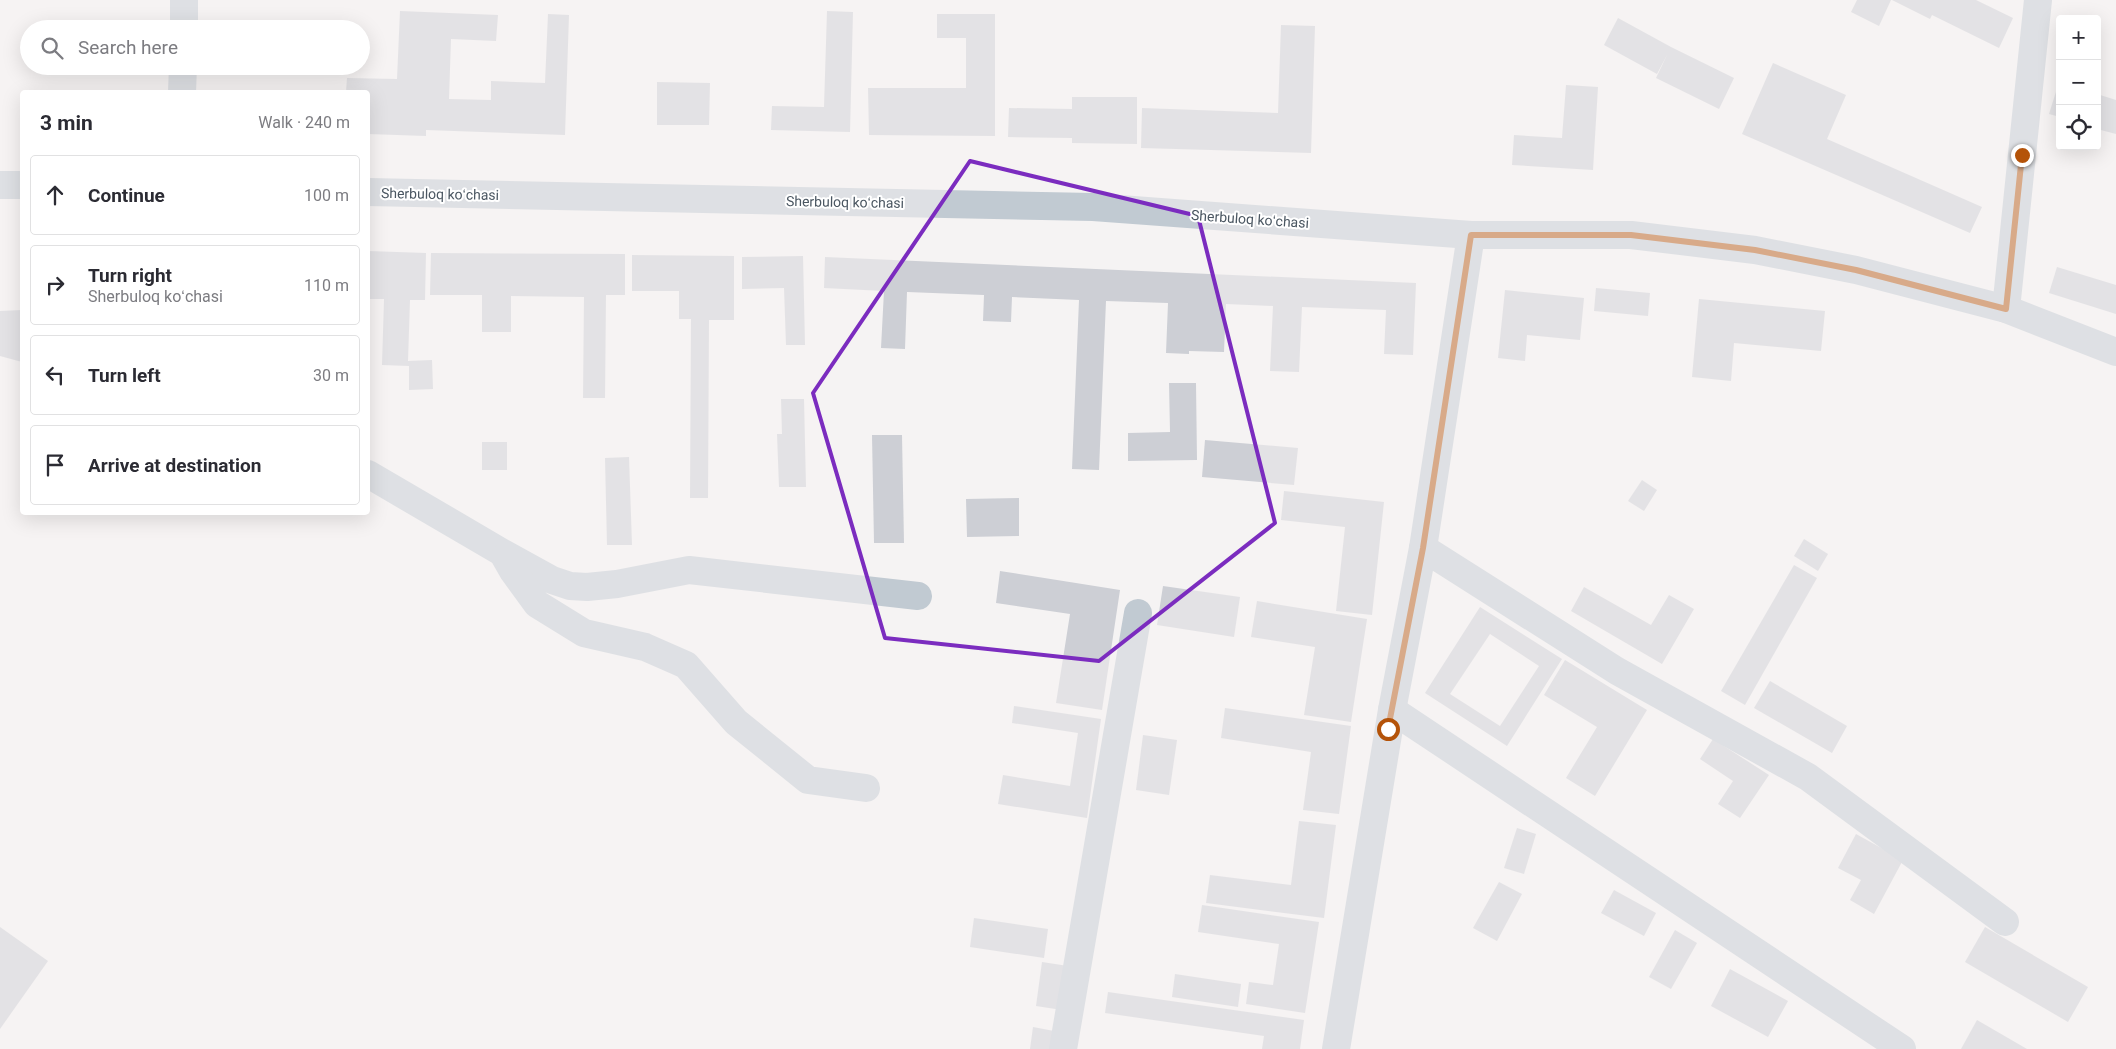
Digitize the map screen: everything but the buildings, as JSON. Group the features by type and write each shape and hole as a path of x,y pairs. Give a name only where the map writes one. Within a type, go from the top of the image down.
{"street":[{"path":"184,0 184,20"},
{"path":"2006,309 2038,0"},
{"path":"182,90 183,75"},
{"path":"0,185 20,185"},
{"name":"Sherbuloq koʻchasi","path":"370,192 1093,207 1471,235 1631,235 1755,250 1856,270 2006,309 2116,352"},
{"path":"1336,1049 1392,710 1423,548 1471,235"},
{"path":"370,475 503,553 552,580 570,586 587,587 617,584 689,570 918,596"},
{"path":"1423,548 1617,671 1808,777 2004,922"},
{"path":"503,553 513,571 538,604 584,633 645,647 686,665 736,722 808,780 866,788"},
{"path":"1063,1049 1138,613"},
{"path":"1392,710 1902,1049"}],"highlighted area":[{"path":"970,161 1198,216 1275,523 1099,661 885,638 813,393"}],"route":[{"path":"1388,729 1423,548 1471,235 1631,235 1755,250 1856,270 2006,309 2022,155"}]}
